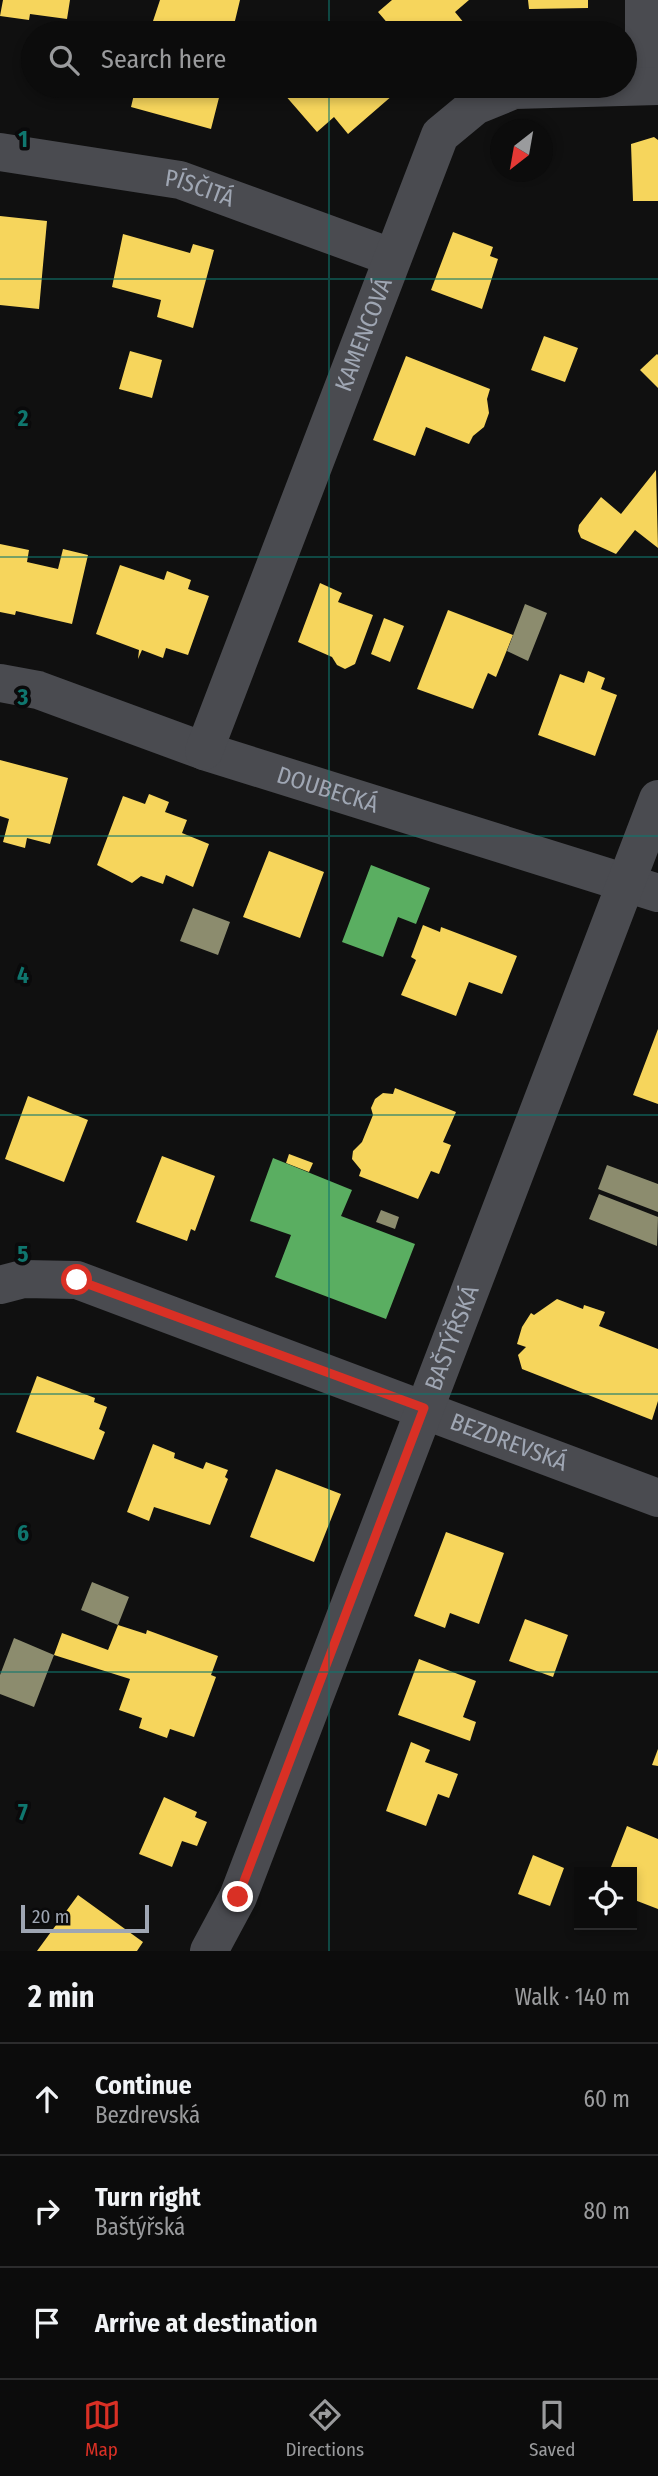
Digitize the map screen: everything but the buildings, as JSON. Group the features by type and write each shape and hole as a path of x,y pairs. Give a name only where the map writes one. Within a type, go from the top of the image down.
{"street":[{"path":"644,0 651,86"},
{"name":"KAMENCOVÁ","path":"204,751 391,257 440,135 475,106 494,98"},
{"name":"PÍSČITÁ","path":"0,152 180,180 391,257"},
{"name":"DOUBECKÁ","path":"0,683 37,690 204,751 642,888"},
{"name":"BAŠTÝŘSKÁ","path":"209,1951 238,1897 424,1408 642,888 658,799"},
{"name":"BEZDREVSKÁ","path":"0,1284 23,1279 77,1280 658,1498"}],"route":[{"path":"77,1280 424,1408 238,1897"}]}
